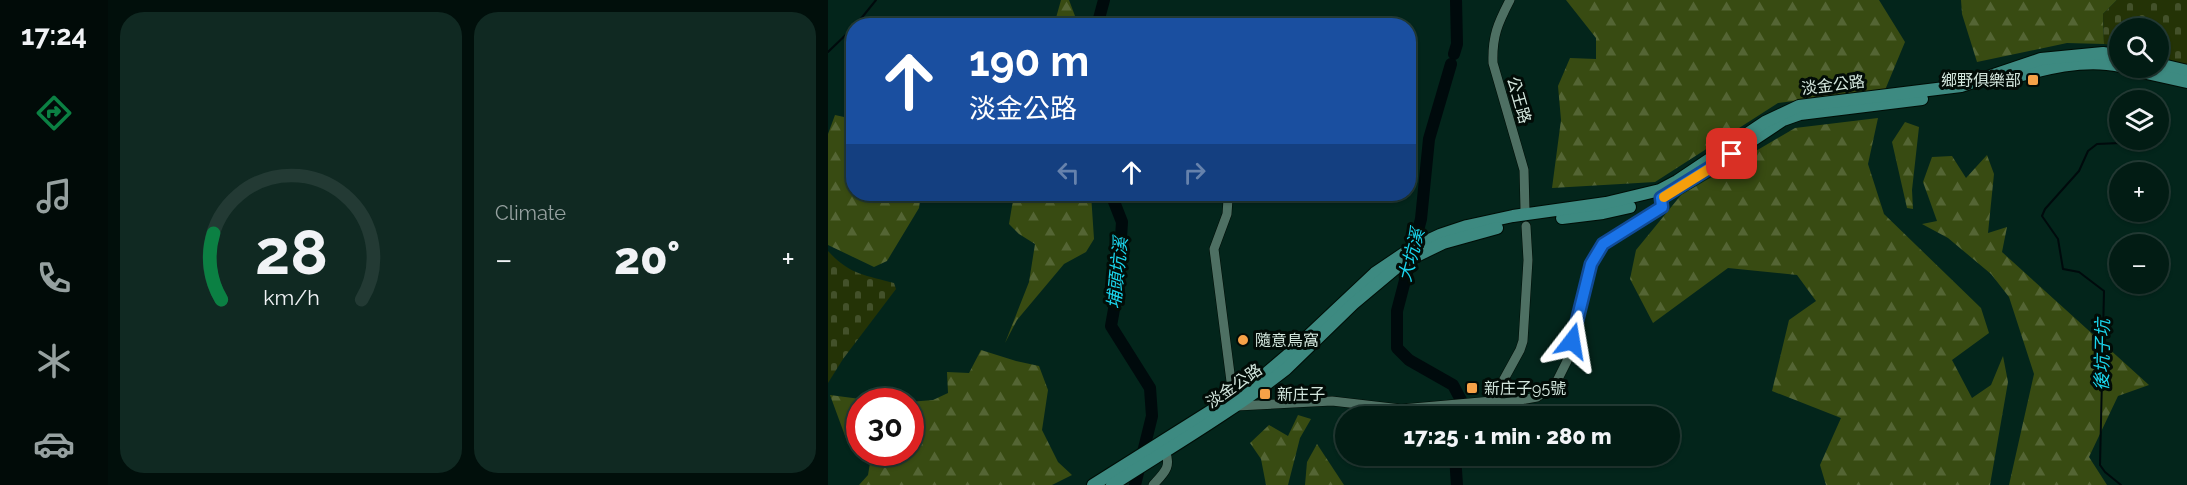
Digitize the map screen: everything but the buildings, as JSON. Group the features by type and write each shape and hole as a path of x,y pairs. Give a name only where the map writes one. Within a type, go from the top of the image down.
{"main road":[{"name":"淡金公路","path":"1660,194 1765,122 1799,106 1961,86 2041,60 2109,54"},
{"name":"淡金公路","path":"1116,483 1235,401 1364,282 1402,258 1467,226 1660,194 1783,120 1800,114 1960,93 2046,67 2109,64"},
{"path":"2169,67 2187,71"},
{"path":"2169,78 2187,82"},
{"name":"淡金公路","path":"1093,485 1166,438 1235,401"}],"street":[{"name":"公王路","path":"1492,401 1523,341 1528,261 1524,170 1493,63 1492,46 1496,27 1510,0"},
{"path":"1228,201 1227,214 1215,249 1235,401 1322,401 1401,409 1492,401 1504,403 1537,397 1555,385 1567,361 1591,264 1603,244 1662,207 1660,194"},
{"path":"1153,485 1168,466 1169,460 1162,453"}],"green space":[{"path":"1061,0 1069,0 1075,18 1056,18"},
{"path":"1566,0 1879,0 1905,42 1885,90 1778,103 1655,182 1552,188 1561,120 1558,86 1570,58 1596,59 1596,38"},
{"path":"1961,0 2117,0 2103,14 2104,44 2067,43 1977,62 1962,14"},
{"path":"2117,0 2187,0 2187,65 2169,60 2169,18 2109,18 2109,45 2104,44 2103,14"},
{"path":"835,115 846,117 846,201 920,201 919,208 887,261 874,267 828,245 828,134"},
{"path":"1878,118 1868,164 1884,214 1981,308 1989,333 1952,360 1972,398 1991,385 2003,356 2008,382 1990,485 1826,485 1820,465 1841,418 1772,391 1789,320 1816,301 1797,275 1728,268 1653,323 1630,279 1636,250 1681,195 1795,128"},
{"path":"1905,122 1919,127 1912,190 1913,209 1907,208 1892,142"},
{"path":"1987,155 1994,174 1988,233 2007,227 2002,252 2149,385 2118,396 2089,457 2107,485 2009,485 2034,374 2009,297 1991,274 1948,238 1922,224 1937,221 1923,182 1932,157 1952,156 1966,178"},
{"path":"1013,201 1091,201 1094,239 1086,252 1064,264 1017,320 1005,343 1029,282 1035,244 1019,234 1009,224"},
{"path":"828,251 851,270 894,283 896,289 843,359 828,383"},
{"path":"981,350 1039,366 1048,390 1042,430 1058,462 1072,475 1052,485 859,485 868,475 870,466 924,466 924,401 933,400 948,393 947,372 969,373"},
{"path":"830,395 846,397 846,439"},
{"path":"1298,415 1311,419 1300,438 1288,485 1266,485 1261,459 1250,443 1269,425 1288,436"},
{"path":"1317,444 1344,485 1305,485 1307,462"}],"waterway":[{"path":"861,18 876,0"},
{"name":"埔頭坑溪","path":"1099,18 1104,0"},
{"name":"大坑溪","path":"1454,54 1457,44 1456,0"},
{"path":"828,52 846,35"},
{"name":"大坑溪","path":"1451,64 1429,139 1421,219 1397,311 1397,348 1409,360 1453,385 1462,406"},
{"name":"後坑子坑","path":"2109,143 2097,144 2088,151 2079,171 2045,209 2042,216 2058,239 2063,269 2079,272 2104,291 2100,465 2121,485"},
{"name":"埔頭坑溪","path":"1114,201 1122,222 1118,287 1111,326 1150,388 1152,416 1135,485"},
{"name":"大坑溪","path":"1456,466 1457,485"}],"slow traffic":[{"path":"1664,197 1709,169"}],"place":[{"name":"鄉野俱樂部","path":"2033,80"},
{"name":"隨意鳥窩","path":"1243,340"},
{"name":"新庄子95號","path":"1472,388"},
{"name":"新庄子","path":"1265,394"}],"route":[{"path":"1572,341 1591,264 1603,244 1662,207 1661,198 1732,154"}]}
